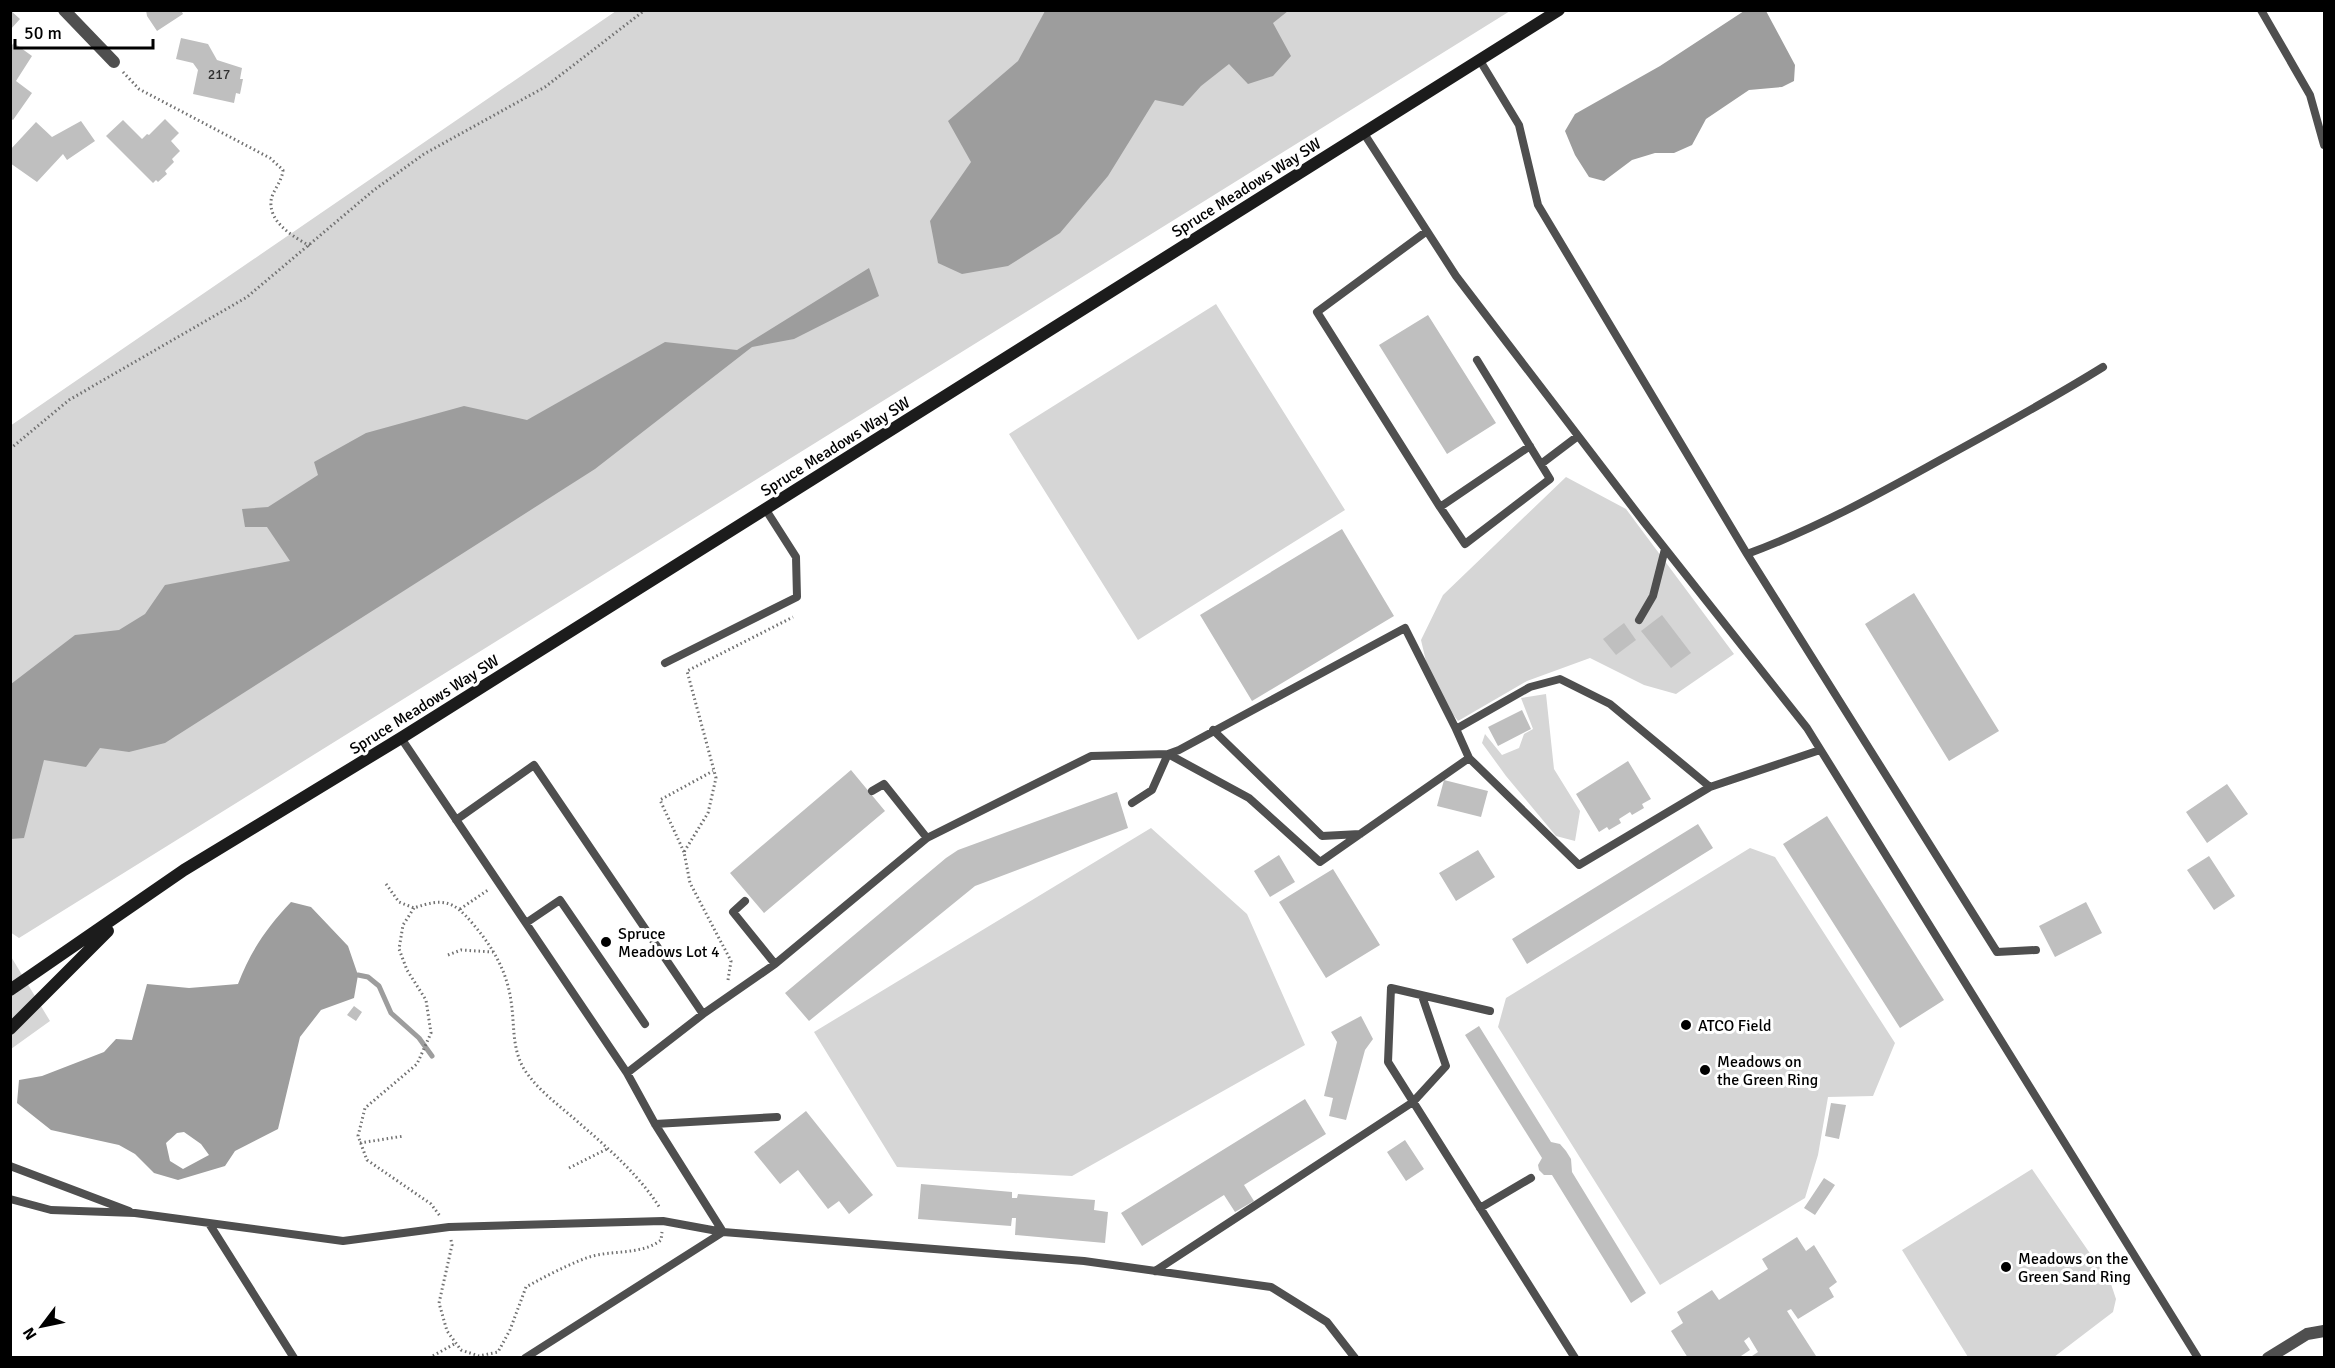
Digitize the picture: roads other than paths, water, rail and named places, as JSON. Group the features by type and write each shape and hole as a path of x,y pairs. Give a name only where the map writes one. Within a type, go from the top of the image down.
{"main road":[{"name":"Spruce Meadows Way SW","path":"10,990 231,840 401,738 766,510 1558,10"},
{"name":"Spruce Meadows Way SW","path":"10,1029 129,909"}],"street":[{"path":"64,10 114,62"},
{"path":"2268,1358 2307,1334 2325,1332"}],"lane":[{"path":"2261,10 2310,95 2325,145"},
{"path":"1479,59 1519,125 1538,205 1747,554 1997,952 2036,950"},
{"path":"1364,132 1456,276 1665,549 1807,729 2198,1358"},
{"path":"1427,231 1317,312 1465,544 1550,479 1477,360"},
{"path":"1747,554 1832,519 2060,394 2103,367"},
{"path":"1541,464 1578,436"},
{"path":"1440,507 1530,446"},
{"path":"665,663 797,597 796,557 766,510"},
{"path":"1639,620 1653,596 1665,549"},
{"path":"627,1073 703,1014 775,964 927,838 1091,756 1168,753 1406,628 1469,758 1579,866 1710,787 1821,750"},
{"path":"1456,729 1530,687 1560,679 1610,704 1710,787"},
{"path":"1213,730 1322,836 1360,834"},
{"path":"401,738 627,1073 655,1125 723,1232"},
{"path":"1168,753 1249,798 1320,862 1469,758"},
{"path":"1132,803 1152,790 1168,753"},
{"path":"456,820 534,765 703,1014"},
{"path":"873,791 884,784 927,838"},
{"path":"526,923 560,900 645,1024"},
{"path":"745,901 733,912 775,964"},
{"path":"1490,1011 1391,988 1388,1062 1575,1358"},
{"path":"1155,1271 1413,1102 1446,1066 1422,996"},
{"path":"655,1125 777,1117"},
{"path":"10,1166 135,1213"},
{"path":"1480,1208 1531,1178"},
{"path":"12,1200 51,1210 135,1213 210,1225 343,1241 449,1227 663,1221 723,1232 1084,1261 1271,1287 1327,1322 1355,1358"},
{"path":"210,1225 294,1358"},
{"path":"525,1358 723,1232"}],"waterway":[{"path":"358,975 368,977 379,986 391,1013 419,1038 432,1056"}],"place":[{"name":"Spruce Meadows Lot 4","path":"606,942"},
{"name":"ATCO Field","path":"1686,1025"},
{"name":"Meadows on the Green Ring","path":"1705,1070"},
{"name":"Meadows on the Green Sand Ring","path":"2006,1267"}]}
